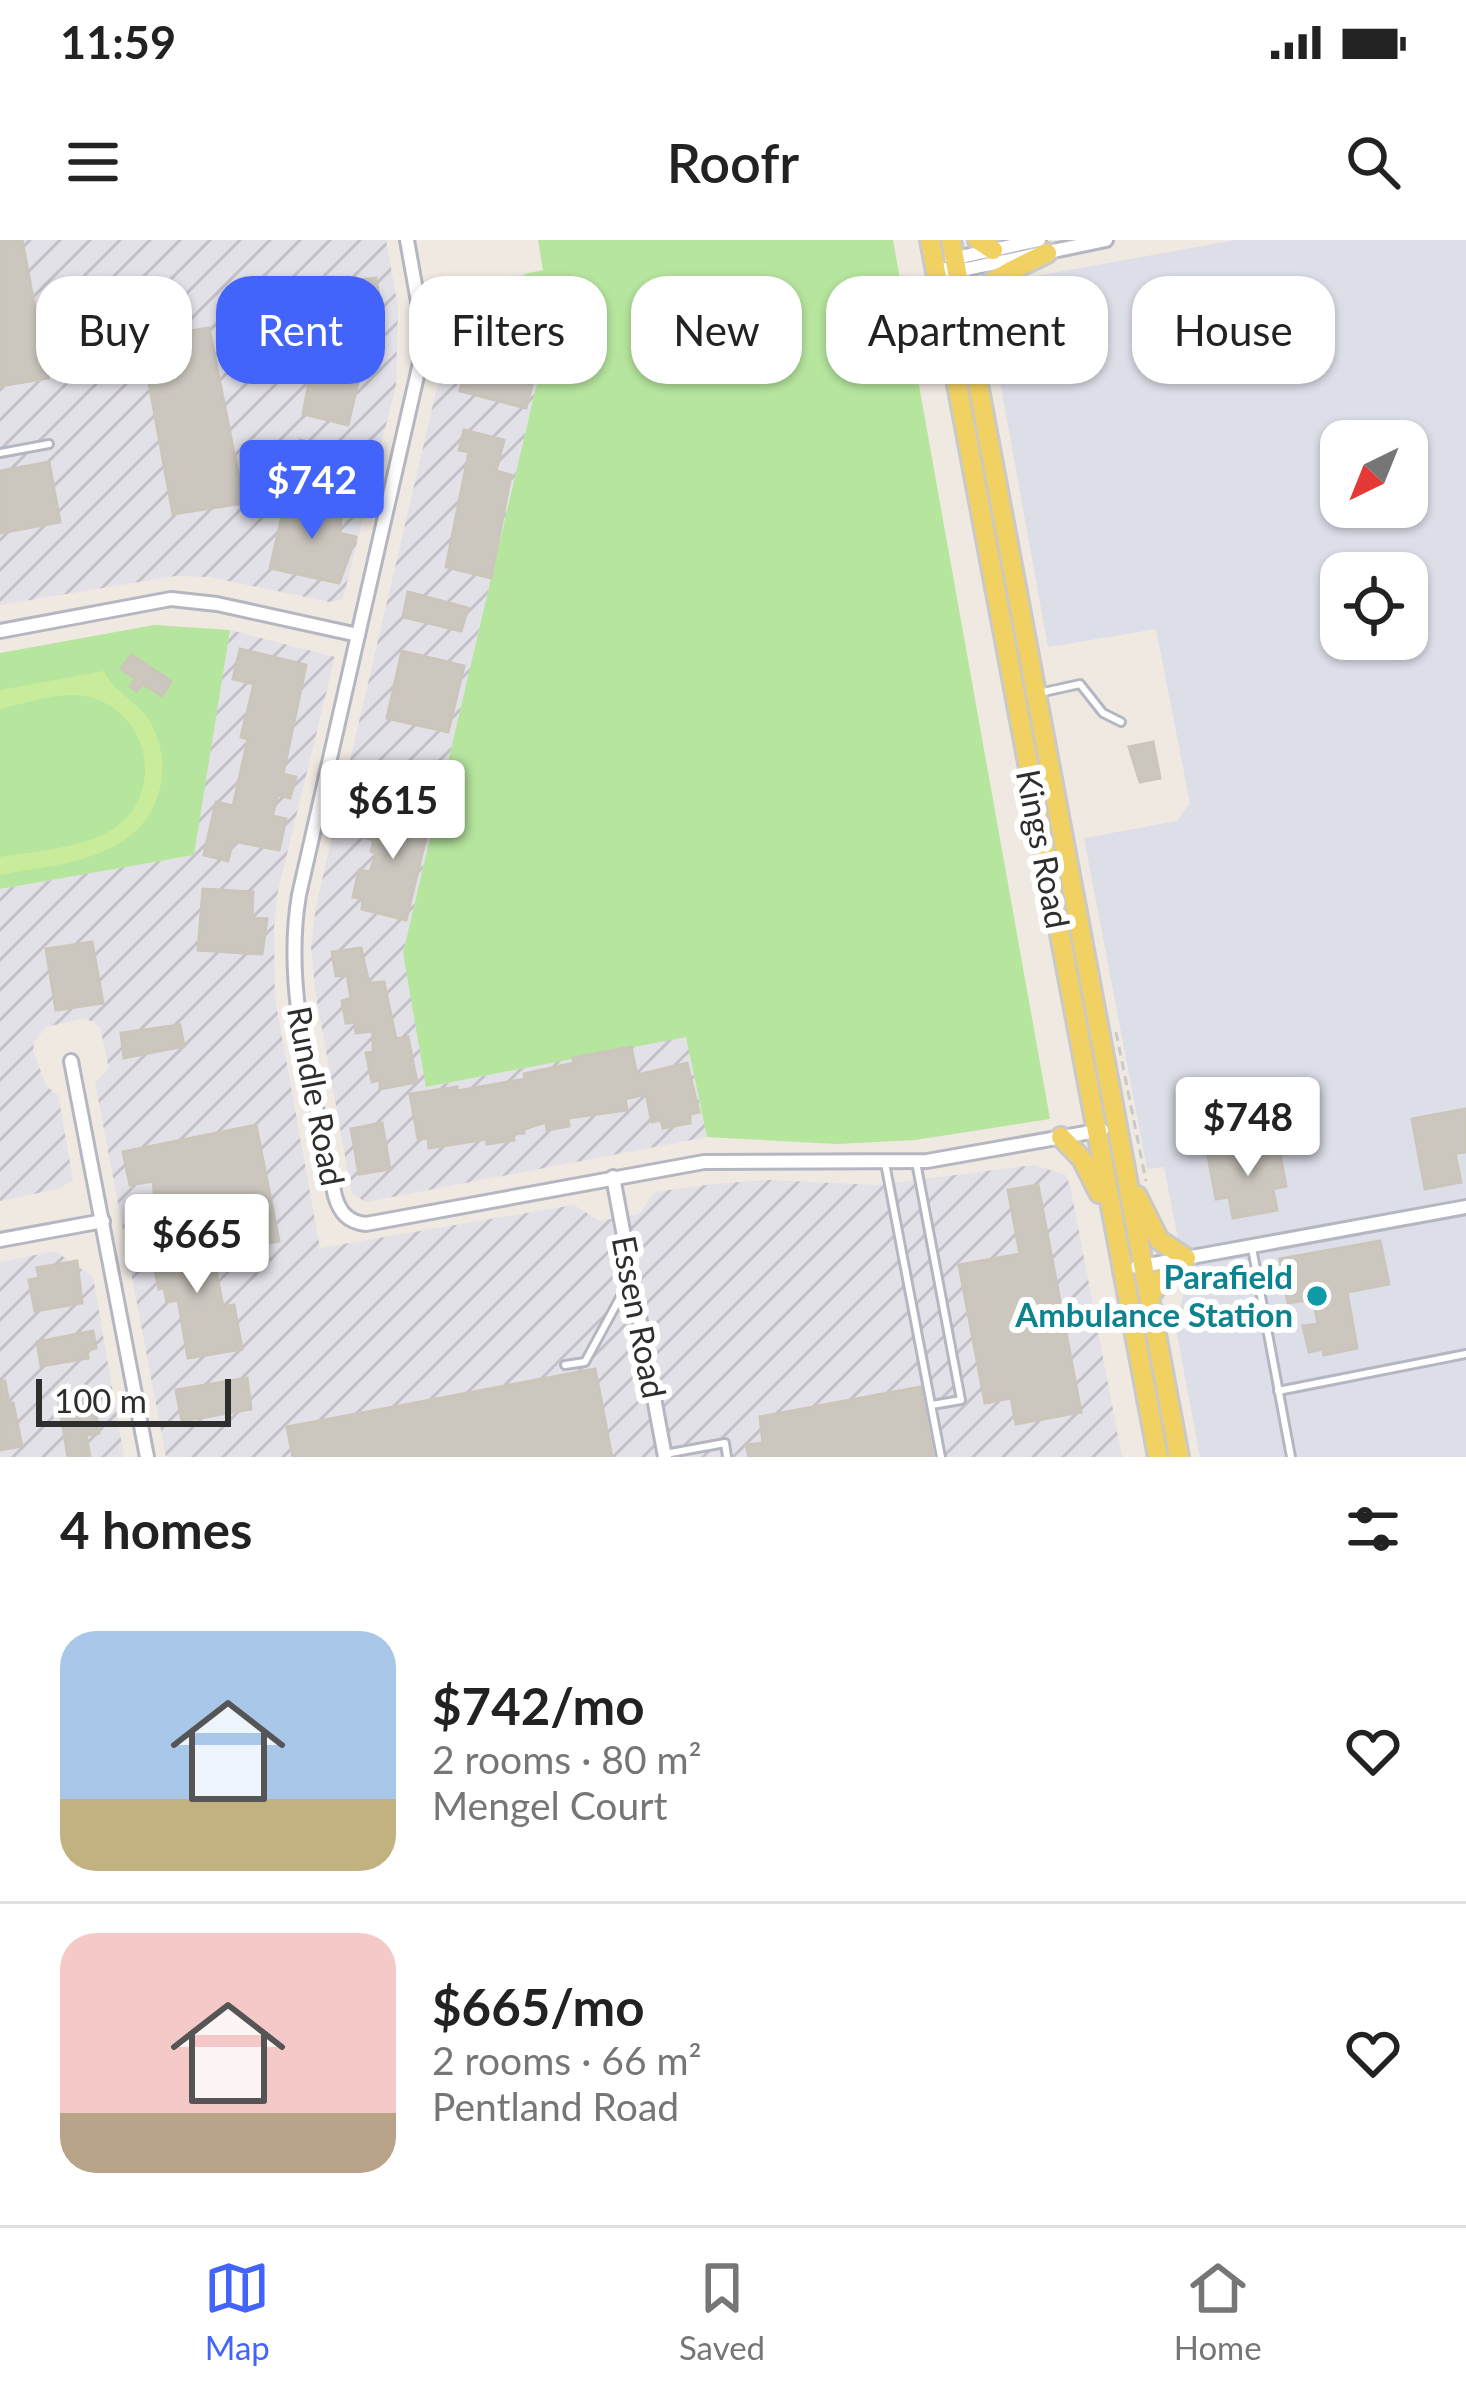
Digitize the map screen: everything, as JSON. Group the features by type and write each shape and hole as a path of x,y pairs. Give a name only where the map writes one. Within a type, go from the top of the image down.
{"main road":[{"name":"Kings Road","path":"930,240 1118,1248 1149,1298 1179,1457"},
{"path":"998,276 1044,244"},
{"name":"Kings Road","path":"977,384 1124,1164 1158,1457"},
{"path":"1060,1137 1094,1179 1118,1248"},
{"path":"1124,1164 1159,1240 1186,1258 1149,1298"}],"street":[{"path":"0,631 171,599 217,604 358,635 422,354 407,240"},
{"path":"935,268 985,245 1106,240"},
{"path":"954,256 1044,244"},
{"name":"Rundle Road","path":"358,635 299,895 294,938 299,1011 338,1208 349,1219 366,1224 613,1178 734,1161 916,1162 1117,1128"},
{"path":"71,1061 147,1457"},
{"name":"Essen Road","path":"613,1178 665,1455"},
{"path":"1133,1267 1466,1207"},
{"path":"0,1240 103,1221"}],"lane":[{"path":"0,453 49,444"},
{"path":"1036,694 1080,684 1103,713 1121,722"},
{"path":"916,1162 961,1400 931,1406"},
{"path":"885,1163 941,1457"},
{"path":"1251,1244 1291,1457"},
{"path":"565,1365 585,1362 632,1278"},
{"path":"1278,1391 1466,1354"},
{"path":"665,1455 725,1443 727,1457"}],"shaded area":[{"path":"0,240 386,240 398,307 396,385 343,599 330,602 209,577 175,576 0,605"},
{"path":"1236,240 1466,240 1466,1457 1200,1457 1176,1329 1186,1280 1164,1167 1147,1169 1084,838 1177,821 1190,803 1156,629 1048,647 1000,384 1108,384 1108,276 1036,276"},
{"path":"438,384 537,384 403,953 427,1087 686,1036 707,1137 366,1202 352,1194 315,990 311,946 316,906"},
{"path":"230,630 335,657 277,895 274,929 275,998 320,1248 574,1205 600,1221 639,1214 655,1192 713,1184 769,1180 877,1185 1034,1165 1066,1175 1071,1190 1122,1457 166,1457 95,1082 109,1068 100,1027 86,1018 46,1027 33,1051 47,1087 58,1095 73,1180 58,1189 0,1201 0,889 193,855"},
{"path":"55,1251 93,1277 124,1457 0,1457 0,1262"}],"green space":[{"path":"538,240 893,240 899,276 826,276 826,384 919,384 1050,1119 915,1140 837,1144 707,1137 686,1037 426,1087 403,953 537,384 607,384 607,276 524,276 543,270"},
{"path":"154,625 230,630 194,855 0,889 0,653"},
{"path":"104,671 147,717 158,740 162,780 150,812 136,831 96,854 0,875 0,857 98,837 127,817 139,799 144,759 139,740 113,708 93,698 70,695 0,709 0,690"}],"building":[{"path":"0,240 22,240 36,314 36,380 0,386"},
{"path":"209,328 216,384 220,384 244,503 173,514 149,384 192,384 192,331"},
{"path":"309,384 358,384 348,425 303,414"},
{"path":"462,384 532,385 526,408 460,391"},
{"path":"464,430 504,440 496,471 511,475 491,578 446,567 469,452 459,450"},
{"path":"300,440 370,458 363,487 292,471"},
{"path":"49,462 60,522 0,533 0,471"},
{"path":"286,499 342,512 339,533 356,537 339,583 270,568"},
{"path":"408,592 468,608 461,631 403,617"},
{"path":"240,649 306,665 283,774 296,777 290,798 278,795 272,816 286,819 279,850 233,841 228,861 204,855 216,802 233,806 248,739 241,737 254,684 233,679"},
{"path":"402,651 464,666 448,732 387,718"},
{"path":"131,655 171,681 162,696 143,684 136,691 130,686 136,679 121,669"},
{"path":"1153,742 1160,778 1140,782 1129,747"},
{"path":"384,805 431,817 406,920 362,909 363,899 353,897 359,870 370,872 376,853 371,851 374,840 366,838 371,815 379,817"},
{"path":"203,889 253,892 252,918 267,919 262,954 198,950"},
{"path":"92,942 103,1003 56,1010 46,949"},
{"path":"361,948 369,983 384,982 396,1039 408,1037 417,1082 380,1089 380,1080 372,1082 366,1053 373,1052 373,1031 356,1033 355,1022 346,1023 342,1001 351,998 347,975 336,976 332,952"},
{"path":"180,1025 184,1046 124,1058 121,1033"},
{"path":"631,1047 637,1075 687,1063 699,1112 690,1114 690,1123 663,1128 661,1120 652,1122 646,1094 625,1099 627,1110 568,1118 569,1126 547,1130 546,1122 512,1134 514,1140 429,1148 428,1138 418,1139 410,1094 525,1079 524,1074 574,1063 573,1058"},
{"path":"1466,1109 1466,1152 1455,1153 1461,1182 1425,1189 1412,1119"},
{"path":"382,1123 390,1169 359,1174 351,1129"},
{"path":"256,1125 279,1241 239,1249 229,1198 156,1211 153,1181 130,1185 123,1152"},
{"path":"1278,1143 1286,1186 1273,1189 1277,1210 1233,1218 1229,1197 1216,1199 1208,1156"},
{"path":"1038,1185 1081,1412 1016,1424 1011,1398 985,1403 959,1265 1020,1254 1008,1190"},
{"path":"209,1234 223,1307 234,1305 242,1349 188,1358 178,1300 167,1302 164,1288 159,1289 155,1244"},
{"name":"Parafield Ambulance Station","path":"1380,1241 1389,1284 1347,1292 1357,1348 1324,1355 1323,1349 1309,1352 1303,1326 1318,1324 1313,1299 1288,1303 1280,1259"},
{"path":"77,1261 82,1303 35,1311 29,1280 39,1278 37,1268"},
{"path":"93,1331 96,1348 87,1350 88,1358 41,1366 37,1342"},
{"path":"595,1369 612,1457 293,1457 287,1427"},
{"path":"247,1378 251,1409 182,1421 176,1390"},
{"path":"0,1381 5,1381 9,1403 13,1403 22,1446 0,1450"},
{"path":"920,1387 933,1457 749,1457 746,1445 763,1443 760,1417"},
{"path":"93,1397 99,1433 86,1435 90,1457 68,1457 59,1403"}],"place":[{"name":"Parafield Ambulance Station","path":"1317,1296"}]}
